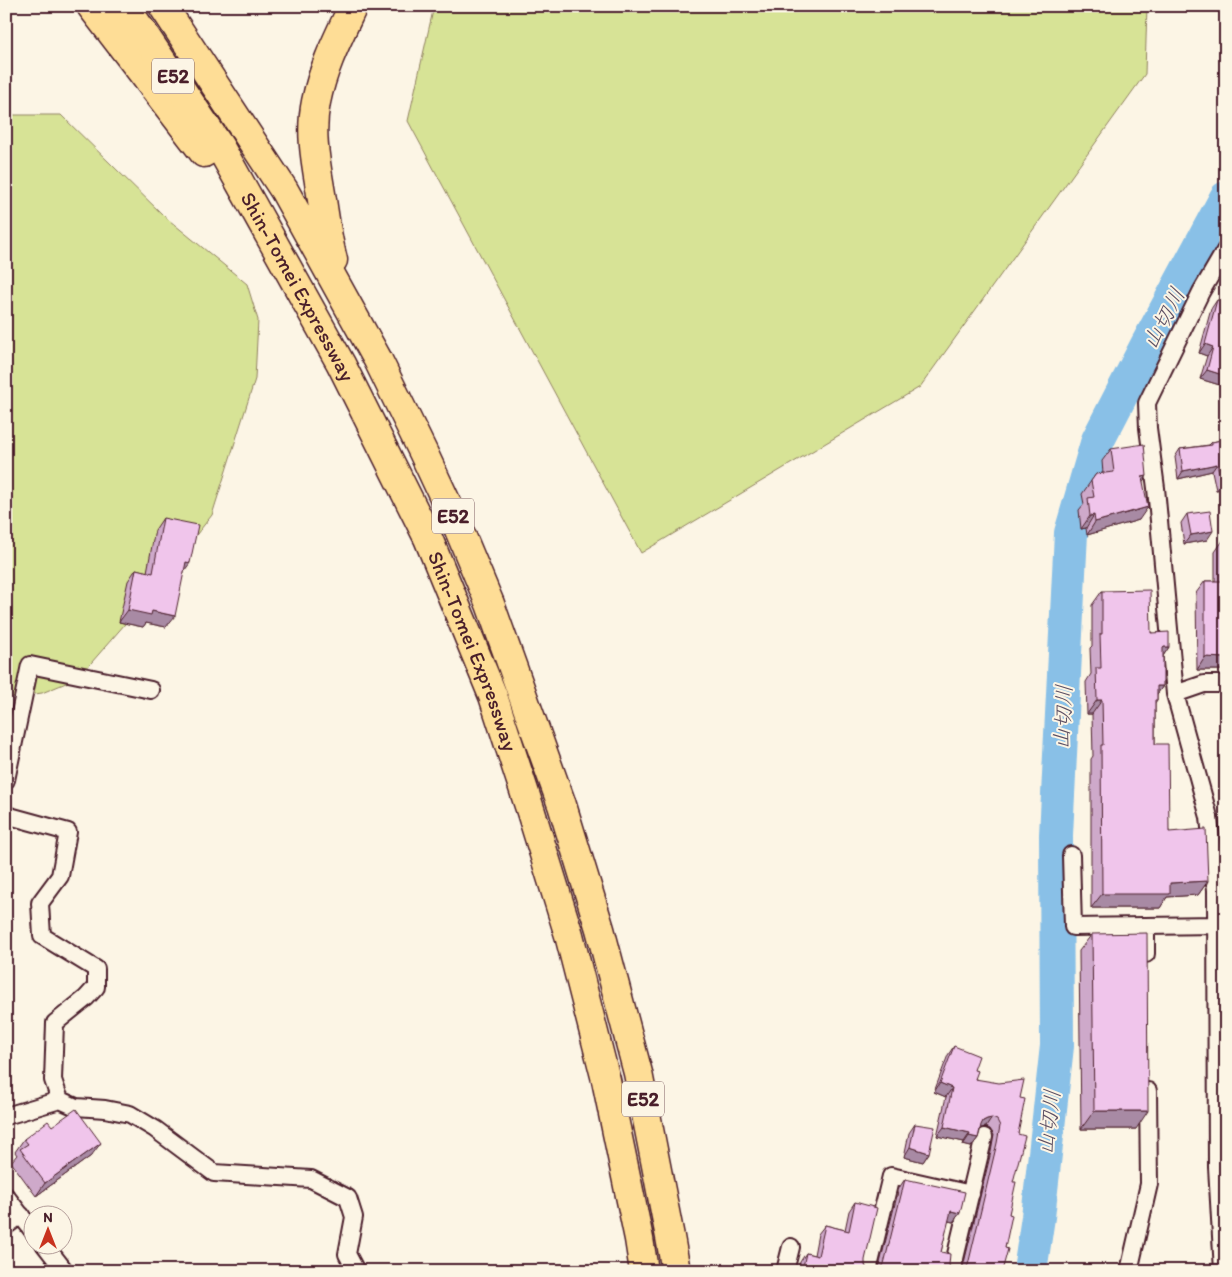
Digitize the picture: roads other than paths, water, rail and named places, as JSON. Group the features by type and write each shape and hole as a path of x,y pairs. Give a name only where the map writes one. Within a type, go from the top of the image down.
{"highway":[{"path":"91,6 212,150"},
{"name":"E52","path":"125,6 212,150"},
{"name":"Shin-Tomei Expressway","path":"163,6 284,190 341,292 378,360 419,444 490,604 562,805 600,929 638,1074 676,1271"},
{"path":"341,292 329,244 315,156 313,127 315,104 324,68 353,6"},
{"name":"Shin-Tomei Expressway","path":"212,150 271,254 341,364 428,538 493,696 569,935 606,1080 644,1271"}],"street":[{"path":"1224,1271 1218,1167 1221,944 1217,925 1216,890 1209,817 1175,694 1147,403 1200,292 1226,249"},
{"path":"6,780 30,665 151,690"},
{"path":"1175,694 1204,684 1226,684"},
{"path":"6,815 68,832 60,876 40,903 42,936 96,970 96,987 86,998 55,1023 53,1080 60,1100"},
{"path":"1071,855 1073,927 1217,925"},
{"path":"1146,926 1146,966"},
{"path":"1129,1271 1149,1184 1148,1075"},
{"path":"6,1116 60,1100 76,1107 105,1109 130,1114 155,1129 214,1173 311,1179 348,1198 354,1217 347,1254 356,1271"},
{"path":"952,1271 984,1137"},
{"path":"868,1271 892,1176 971,1194"},
{"path":"6,1196 21,1214 6,1226"},
{"path":"785,1271 791,1247"},
{"path":"52,1254 65,1271"}],"waterway":[{"name":"山切川","path":"1030,1271 1038,1217 1057,1046 1056,835 1071,533 1098,440 1226,198"}]}
